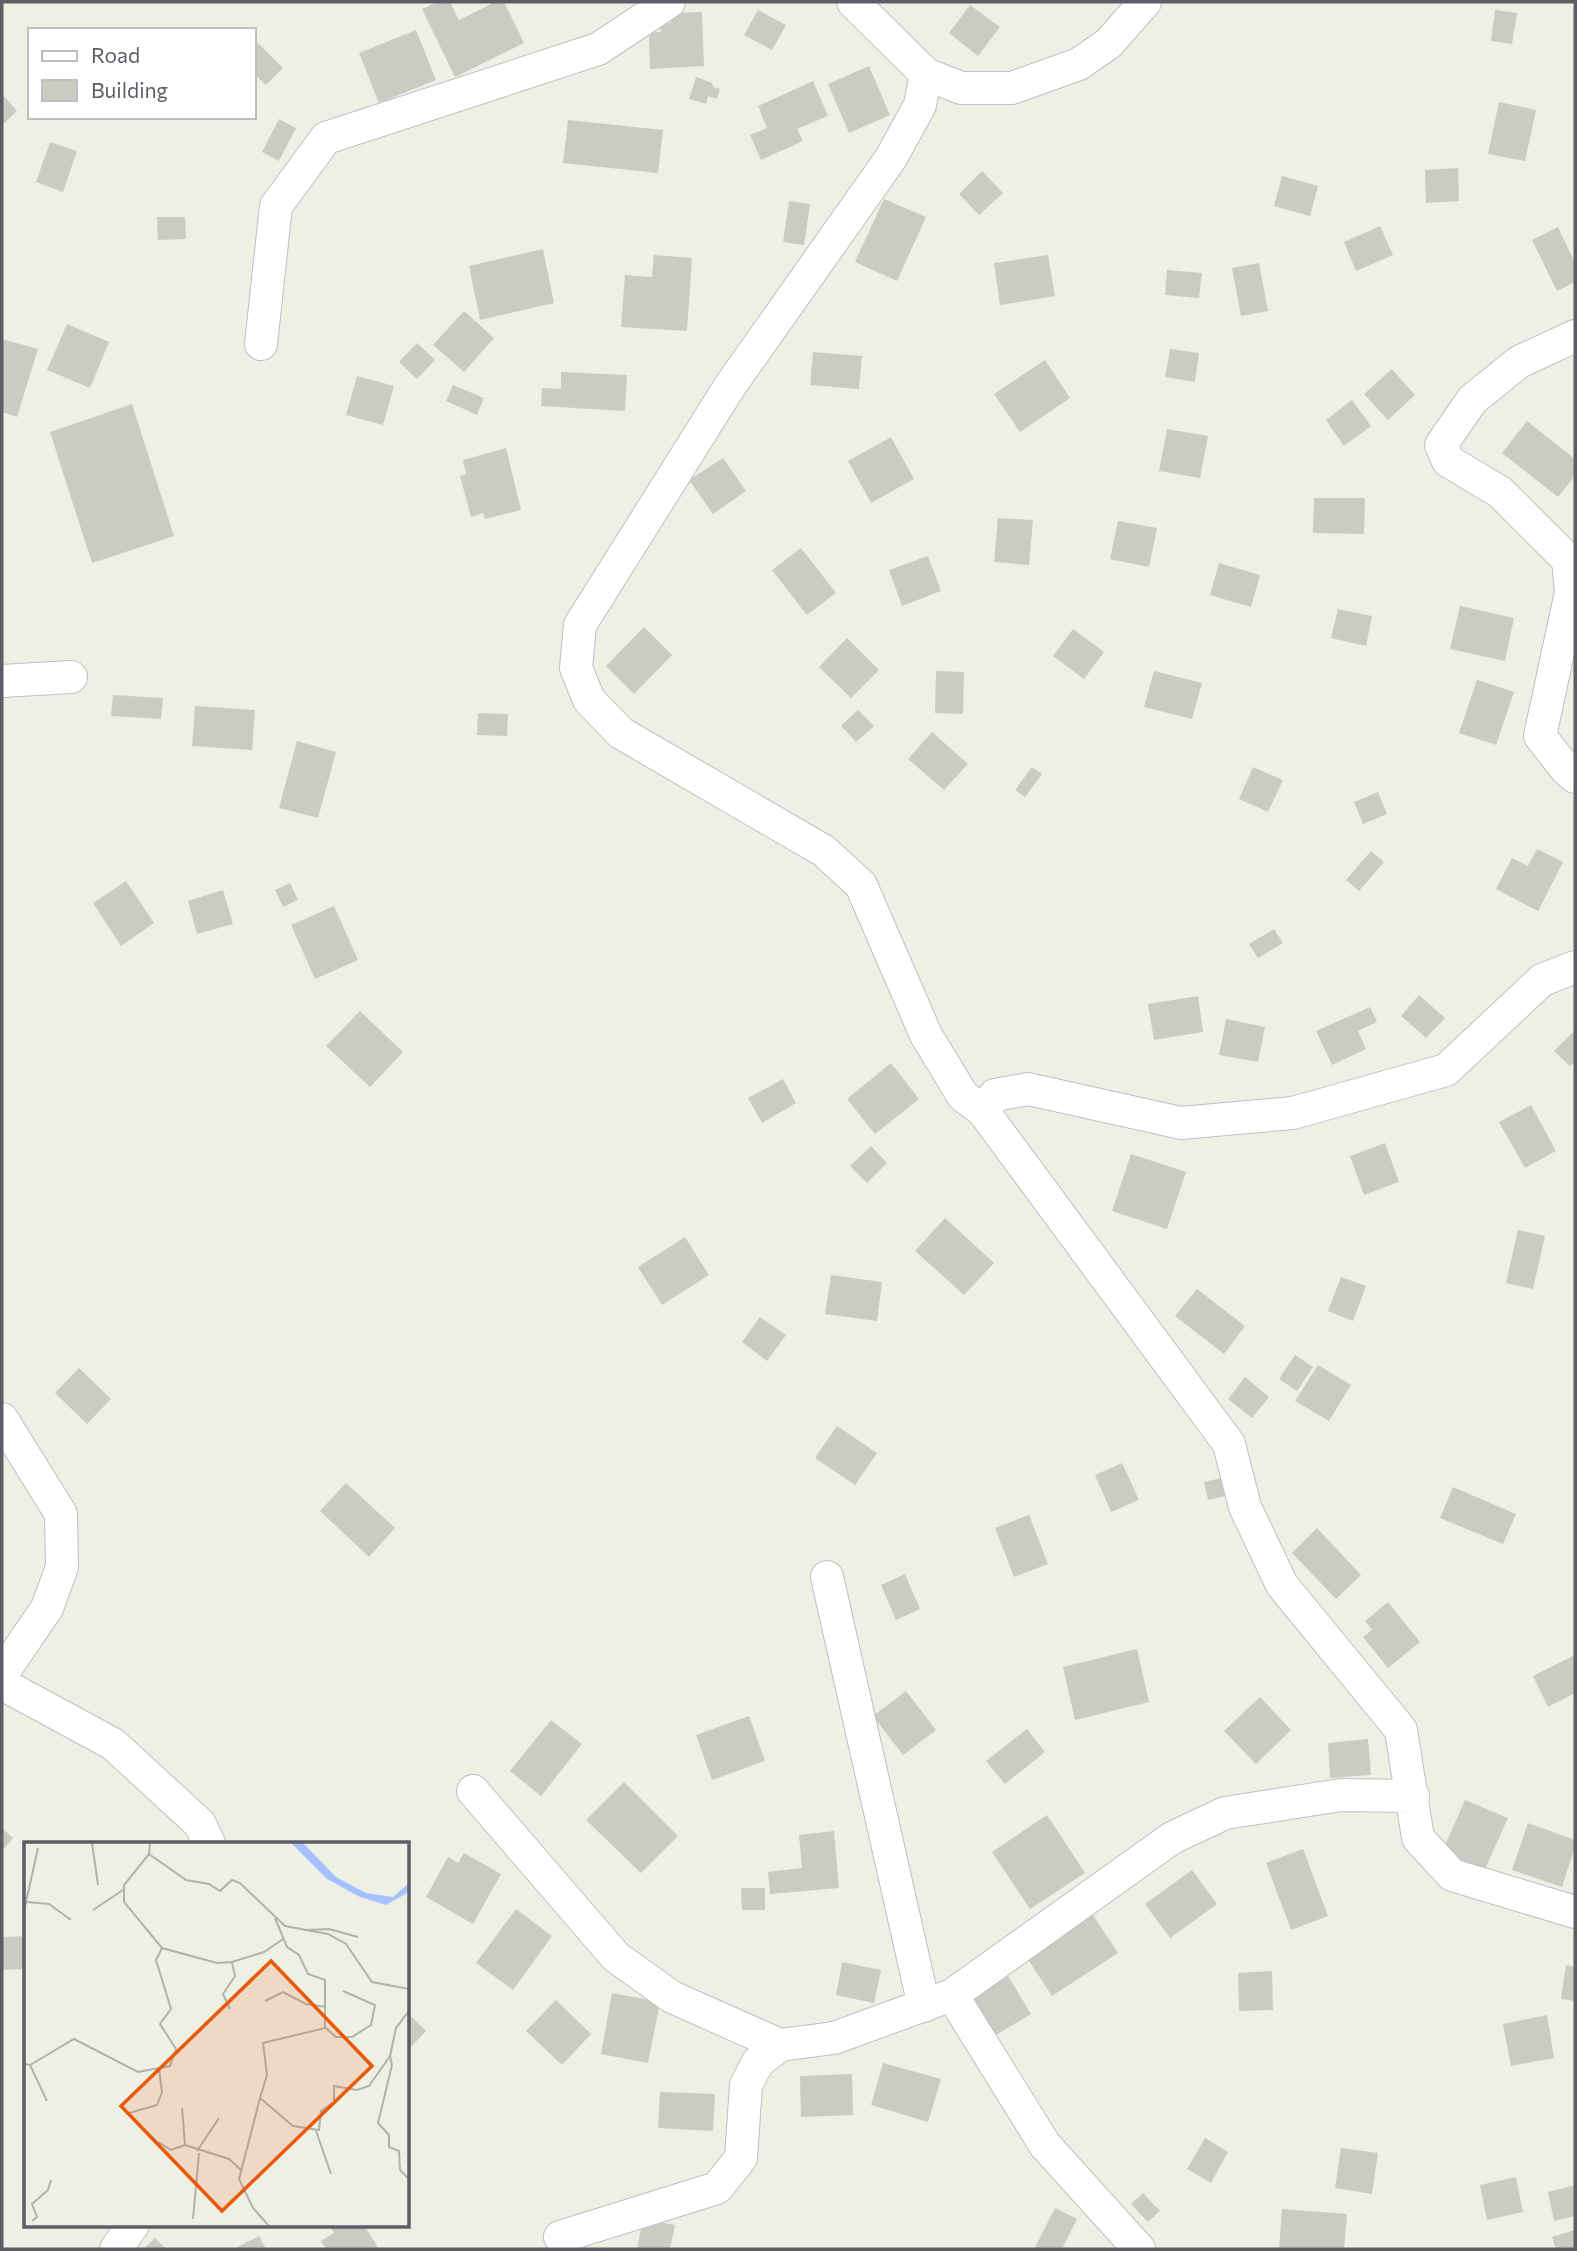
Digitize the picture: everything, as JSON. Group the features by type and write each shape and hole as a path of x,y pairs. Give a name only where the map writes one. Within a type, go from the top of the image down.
{"street":[{"path":"261,344 276,206 326,138 598,49 668,2"},
{"path":"853,2 926,74 961,88 1012,88 1079,64 1109,43 1145,2"},
{"path":"926,74 920,105 891,158 730,386 580,625 576,668 589,700 621,733 824,851 862,885 926,1035 963,1096 984,1111 1229,1444 1245,1507 1282,1585 1401,1730 1418,1838 1452,1875 1575,1912"},
{"path":"1575,336 1519,362 1472,400 1441,445 1448,461 1500,492 1568,560 1571,592 1540,736 1575,777"},
{"path":"2,681 71,677"},
{"path":"984,1111 995,1095 1028,1089 1181,1123 1293,1113 1446,1070 1542,980 1575,967"},
{"path":"2,1419 61,1514 62,1567 47,1608 2,1674"},
{"path":"827,1577 938,2001 1045,2145 1139,2249"},
{"path":"2,1684 113,1744 200,1824 209,1842"},
{"path":"473,1791 616,1957 672,1997 780,2045"},
{"path":"560,2237 717,2188 741,2158 746,2085 758,2062 780,2045 834,2038 938,2001 1172,1838 1225,1813 1341,1795 1413,1796"},
{"path":"116,2249 132,2226"}],"building":[{"path":"438,2 450,2 459,20 495,2 504,2 524,43 455,77 422,9"},
{"path":"970,5 1000,27 978,56 949,33"},
{"path":"758,10 786,25 772,50 744,35"},
{"path":"1495,10 1517,13 1512,44 1491,41"},
{"path":"702,12 704,66 650,69 649,33 661,32 660,24 671,23 673,13"},
{"path":"416,30 436,80 379,103 359,53"},
{"path":"256,41 283,68 266,85 256,76"},
{"path":"869,66 890,115 849,133 828,84"},
{"path":"696,77 720,89 717,99 708,96 706,104 689,99"},
{"path":"813,81 828,116 797,129 803,141 761,160 750,135 767,128 758,106"},
{"path":"2,94 17,111 2,125"},
{"path":"1499,102 1536,110 1525,161 1488,154"},
{"path":"279,119 296,128 279,161 262,152"},
{"path":"568,120 663,130 658,173 563,163"},
{"path":"50,142 77,151 63,192 36,182"},
{"path":"1458,168 1459,201 1426,203 1425,170"},
{"path":"982,171 1003,193 979,215 959,194"},
{"path":"1282,176 1318,186 1310,216 1274,206"},
{"path":"884,199 926,217 897,281 855,262"},
{"path":"789,201 810,204 804,245 783,242"},
{"path":"157,217 185,217 186,239 158,240"},
{"path":"1380,226 1393,255 1356,271 1344,242"},
{"path":"1558,227 1575,263 1575,282 1557,291 1532,240"},
{"path":"543,249 554,303 480,320 469,266"},
{"path":"654,255 692,258 687,331 621,327 625,275 652,277"},
{"path":"1048,255 1055,296 1000,305 994,263"},
{"path":"1259,263 1268,311 1241,316 1232,268"},
{"path":"1167,270 1202,273 1199,298 1165,295"},
{"path":"464,311 494,338 464,372 433,345"},
{"path":"67,324 109,342 90,388 47,370"},
{"path":"2,339 38,349 17,417 2,412"},
{"path":"417,343 435,360 417,379 399,362"},
{"path":"1170,349 1199,353 1195,382 1165,377"},
{"path":"813,352 862,356 859,389 810,385"},
{"path":"1045,360 1070,398 1020,432 994,394"},
{"path":"1392,369 1415,395 1388,420 1364,394"},
{"path":"561,372 627,375 625,411 541,406 542,388 561,389"},
{"path":"357,376 394,386 383,425 346,415"},
{"path":"453,385 484,398 477,415 446,401"},
{"path":"1352,400 1371,426 1344,446 1326,420"},
{"path":"132,404 174,536 92,563 50,432"},
{"path":"1527,421 1575,459 1575,476 1558,497 1502,453"},
{"path":"1167,429 1208,436 1200,478 1159,471"},
{"path":"891,437 914,479 871,503 848,461"},
{"path":"506,448 521,510 485,519 483,513 471,517 460,476 466,474 463,460"},
{"path":"723,458 746,491 713,514 689,480"},
{"path":"1314,498 1365,498 1364,534 1313,533"},
{"path":"998,518 1033,520 1029,565 994,562"},
{"path":"1118,521 1157,528 1149,567 1110,559"},
{"path":"801,548 836,593 807,615 772,570"},
{"path":"928,556 941,591 902,606 889,570"},
{"path":"1219,563 1260,575 1251,607 1210,595"},
{"path":"1460,606 1514,618 1505,661 1450,649"},
{"path":"1338,609 1372,616 1366,646 1331,638"},
{"path":"644,627 672,655 634,694 606,666"},
{"path":"1073,629 1104,652 1084,679 1053,656"},
{"path":"847,638 879,670 851,698 819,667"},
{"path":"936,671 964,672 963,714 935,713"},
{"path":"1154,671 1202,683 1192,719 1144,707"},
{"path":"1477,680 1514,692 1496,745 1459,733"},
{"path":"113,695 163,698 161,719 111,716"},
{"path":"195,706 255,710 252,750 192,746"},
{"path":"858,710 874,726 856,742 841,726"},
{"path":"478,713 508,714 507,736 477,735"},
{"path":"932,732 968,764 944,790 908,759"},
{"path":"297,741 336,752 318,818 279,808"},
{"path":"1032,767 1042,774 1025,797 1015,790"},
{"path":"1253,767 1283,780 1268,812 1239,799"},
{"path":"1378,792 1387,814 1363,824 1354,802"},
{"path":"1537,849 1563,862 1538,911 1496,889 1512,858 1528,866"},
{"path":"1371,851 1384,862 1359,891 1346,880"},
{"path":"126,881 154,923 121,946 93,903"},
{"path":"290,883 298,900 283,907 275,890"},
{"path":"223,890 233,924 197,934 188,901"},
{"path":"334,906 358,960 315,979 291,925"},
{"path":"1274,929 1283,943 1258,958 1249,944"},
{"path":"1419,995 1445,1018 1426,1038 1401,1016"},
{"path":"1198,996 1203,1032 1154,1040 1148,1004"},
{"path":"1370,1007 1377,1022 1358,1031 1366,1049 1332,1065 1316,1031"},
{"path":"360,1011 403,1052 370,1087 326,1046"},
{"path":"1226,1019 1265,1027 1258,1062 1219,1055"},
{"path":"1575,1030 1575,1061 1570,1066 1554,1051"},
{"path":"891,1063 919,1099 875,1134 847,1099"},
{"path":"783,1079 796,1103 762,1123 748,1098"},
{"path":"1531,1105 1556,1151 1525,1168 1499,1122"},
{"path":"1385,1143 1399,1182 1364,1195 1350,1156"},
{"path":"871,1146 887,1163 867,1183 850,1166"},
{"path":"1131,1154 1186,1172 1167,1229 1112,1211"},
{"path":"945,1218 994,1263 964,1295 915,1251"},
{"path":"1518,1230 1545,1236 1533,1289 1506,1283"},
{"path":"685,1237 709,1275 662,1305 638,1267"},
{"path":"831,1275 882,1282 877,1321 825,1314"},
{"path":"1341,1277 1366,1286 1353,1321 1328,1311"},
{"path":"1197,1289 1245,1326 1224,1354 1175,1316"},
{"path":"760,1317 786,1335 767,1361 742,1342"},
{"path":"1295,1355 1313,1367 1297,1391 1279,1379"},
{"path":"1318,1365 1351,1385 1329,1421 1295,1401"},
{"path":"79,1368 111,1399 87,1424 55,1393"},
{"path":"1245,1377 1269,1397 1252,1418 1228,1399"},
{"path":"837,1426 877,1453 855,1485 815,1458"},
{"path":"1122,1463 1139,1500 1111,1512 1095,1475"},
{"path":"1221,1478 1225,1496 1208,1500 1204,1482"},
{"path":"346,1483 395,1528 369,1557 320,1511"},
{"path":"1453,1487 1516,1514 1503,1544 1440,1518"},
{"path":"1029,1515 1048,1564 1014,1577 995,1528"},
{"path":"1317,1528 1361,1575 1336,1599 1292,1553"},
{"path":"905,1574 920,1609 896,1620 881,1585"},
{"path":"1388,1602 1420,1642 1388,1668 1363,1637 1372,1630 1365,1621"},
{"path":"1137,1649 1149,1702 1075,1720 1063,1667"},
{"path":"1575,1655 1575,1693 1548,1707 1533,1676"},
{"path":"906,1691 936,1730 903,1755 873,1716"},
{"path":"1260,1697 1291,1730 1256,1764 1224,1731"},
{"path":"749,1716 765,1761 712,1780 696,1735"},
{"path":"551,1720 582,1744 541,1796 510,1771"},
{"path":"1027,1729 1045,1752 1005,1784 986,1761"},
{"path":"1368,1739 1371,1775 1330,1778 1328,1743"},
{"path":"624,1782 678,1836 641,1873 586,1820"},
{"path":"1465,1800 1508,1818 1484,1871 1442,1852"},
{"path":"1047,1815 1085,1873 1030,1909 992,1852"},
{"path":"1528,1823 1575,1840 1562,1887 1512,1870"},
{"path":"2,1828 13,1838 2,1851"},
{"path":"834,1831 839,1888 770,1894 768,1872 802,1868 799,1835"},
{"path":"1303,1849 1328,1916 1291,1930 1266,1863"},
{"path":"464,1853 501,1874 473,1924 426,1897 448,1857 458,1863"},
{"path":"1192,1870 1217,1904 1170,1938 1145,1904"},
{"path":"741,1888 765,1888 765,1910 742,1910"},
{"path":"516,1909 552,1936 513,1990 476,1963"},
{"path":"1093,1915 1118,1953 1052,1996 1027,1958"},
{"path":"24,1936 24,1969 2,1970 2,1937"},
{"path":"842,1962 881,1970 874,2003 836,1995"},
{"path":"1566,1965 1575,1967 1575,2001 1561,1999"},
{"path":"1272,1971 1273,2010 1239,2011 1238,1973"},
{"path":"1008,1976 1031,2014 994,2036 971,1998"},
{"path":"612,1993 660,2002 648,2063 601,2054"},
{"path":"556,2000 591,2034 562,2065 526,2031"},
{"path":"410,2015 426,2031 410,2046"},
{"path":"1547,2015 1554,2058 1511,2066 1503,2024"},
{"path":"883,2063 941,2079 928,2122 871,2105"},
{"path":"852,2074 853,2115 801,2117 800,2076"},
{"path":"660,2092 715,2094 713,2131 658,2128"},
{"path":"1205,2138 1228,2152 1211,2183 1187,2169"},
{"path":"1341,2148 1378,2153 1372,2194 1335,2188"},
{"path":"1516,2177 1523,2212 1487,2220 1480,2185"},
{"path":"1575,2185 1575,2216 1554,2221 1548,2192"},
{"path":"1143,2193 1160,2211 1148,2222 1131,2204"},
{"path":"1055,2208 1077,2219 1062,2249 1034,2249"},
{"path":"1282,2209 1347,2214 1344,2249 1279,2249"},
{"path":"643,2219 675,2225 670,2249 637,2249"},
{"path":"330,2226 365,2226 379,2249 326,2249 321,2241 334,2233"},
{"path":"1575,2230 1575,2249 1556,2249 1552,2237"},
{"path":"259,2236 266,2249 233,2249"},
{"path":"155,2238 166,2249 143,2249"}]}
